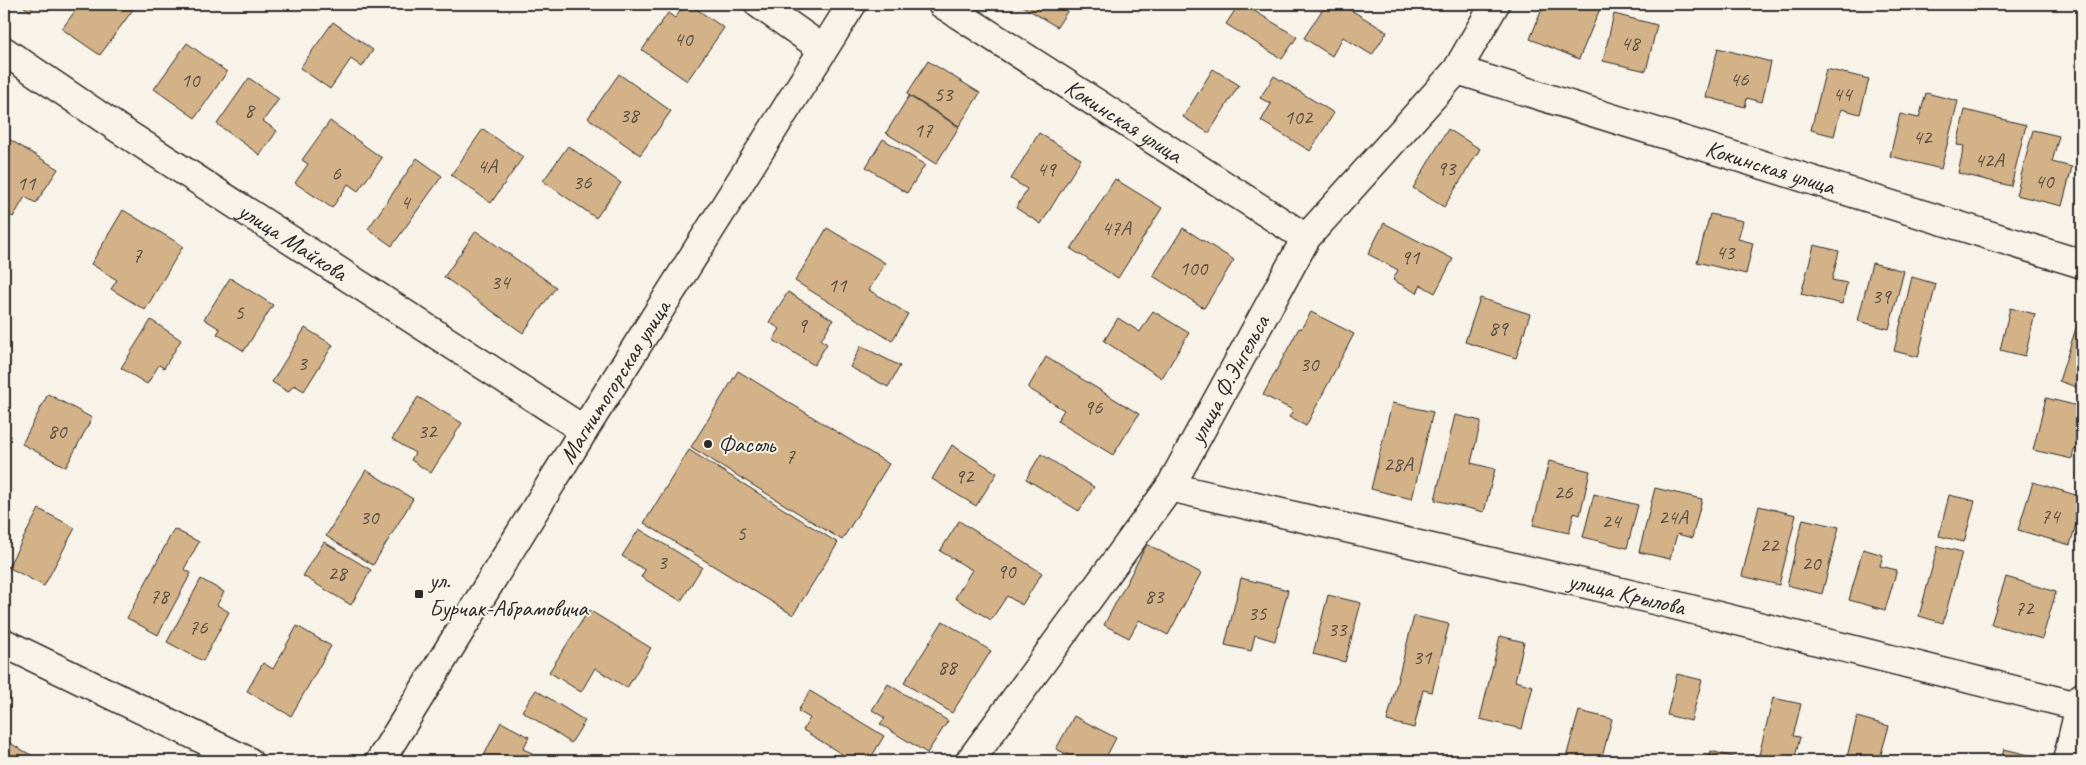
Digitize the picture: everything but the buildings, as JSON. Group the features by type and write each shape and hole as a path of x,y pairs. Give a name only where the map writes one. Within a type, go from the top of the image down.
{"street":[{"path":"759,4 823,49"},
{"name":"Магнитогорская улица","path":"380,761 584,430 852,4"},
{"name":"Кокинская улица","path":"942,4 1306,238"},
{"name":"улица Ф.Энгельса","path":"970,761 1170,487 1306,238 1457,70 1495,4"},
{"name":"улица Майкова","path":"4,51 119,129 584,430"},
{"name":"Кокинская улица","path":"1457,70 2082,264"},
{"name":"улица Крылова","path":"1170,487 1638,596 2081,703"},
{"path":"4,643 248,761"},
{"path":"2067,761 2081,703"}],"place":[{"name":"Фасоль","path":"708,444"},
{"name":"ул. Бурчак-Абрамовича","path":"419,594"}]}
